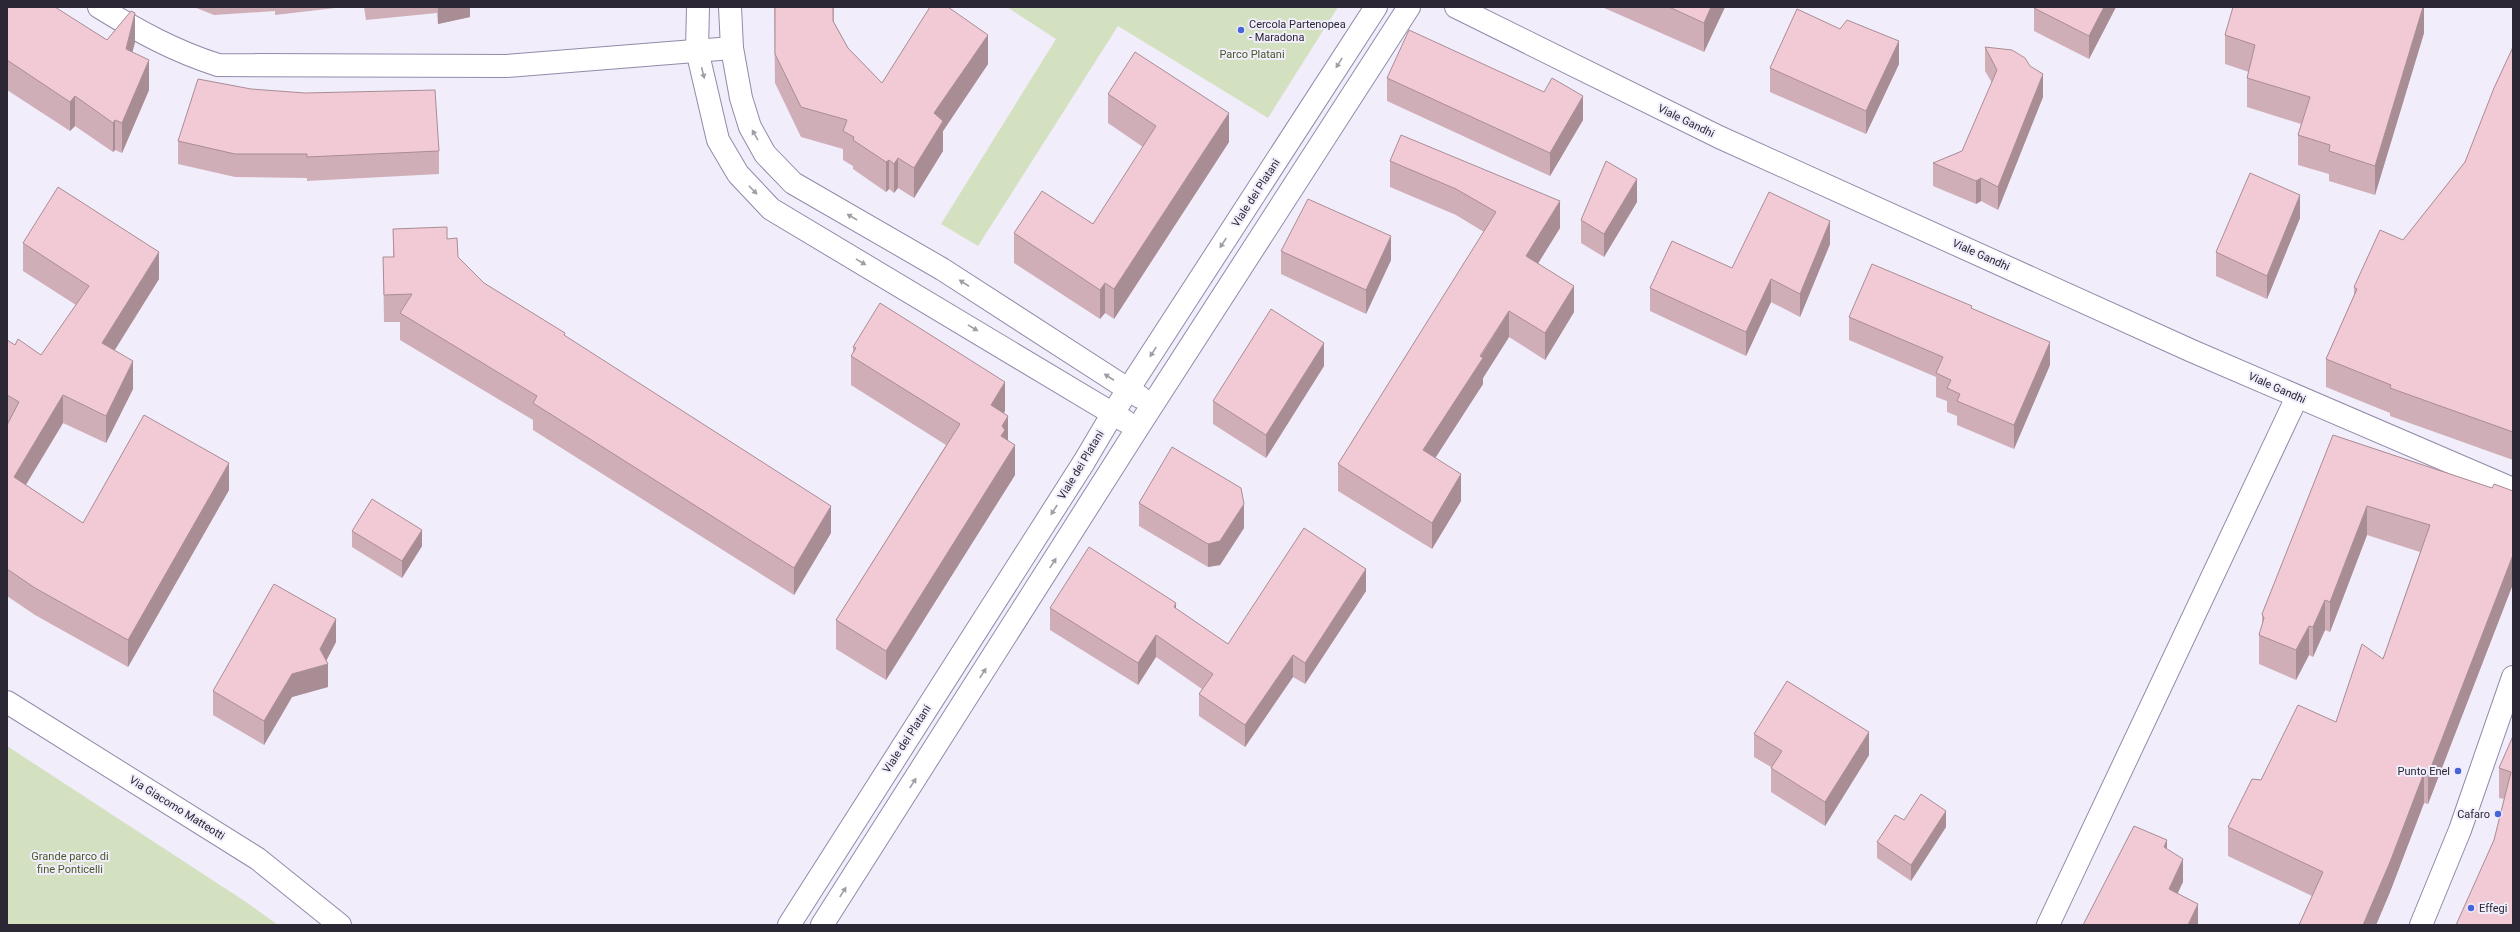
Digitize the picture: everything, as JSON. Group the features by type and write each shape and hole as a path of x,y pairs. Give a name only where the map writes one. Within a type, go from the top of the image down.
{"street":[{"path":"99,7 148,37 184,54 218,65 506,66 732,48"},
{"path":"698,7 697,50 718,140 738,174 771,208 1113,413 1137,429"},
{"path":"730,7 732,48 741,98 750,127 766,154 793,182 942,268 1153,406"},
{"name":"Viale dei Platani","path":"789,925 1084,462 1128,389 1376,7"},
{"path":"822,925 1137,429 1409,7"},
{"name":"Viale Gandhi","path":"1456,7 1719,137 2297,397 2513,489"},
{"path":"2048,925 2297,397"},
{"path":"2421,925 2460,830 2513,677"},
{"name":"Via Giacomo Matteotti","path":"7,702 258,859 340,925"}],"green space":[{"name":"Parco Platani","path":"1007,7 1338,7 1268,118 1118,26 978,246 941,224 1056,39"},
{"name":"Grande parco di fine Ponticelli","path":"7,746 246,902 278,925 7,925"}],"building":[{"path":"7,7 55,7 107,40 131,11 135,13 126,49 149,60 122,123 115,120 113,123 75,96 70,102 7,60"},
{"path":"775,7 833,7 833,21 848,48 882,83 930,7 948,7 988,35 934,113 943,121 914,168 898,158 894,164 889,160 886,162 853,140 854,137 843,131 847,120 801,107 775,54"},
{"path":"1669,7 1711,7 1704,23"},
{"path":"2034,7 2104,7 2089,36"},
{"path":"2233,7 2423,7 2375,166 2329,151 2330,145 2298,135 2310,97 2247,78 2255,45 2225,35"},
{"path":"1797,9 1840,29 1847,20 1899,41 1866,111 1770,68"},
{"path":"1409,30 1544,92 1552,78 1583,96 1550,153 1387,78"},
{"path":"1985,47 2012,50 2025,58 2030,66 2043,74 1998,187 1981,178 1976,181 1933,163 1962,151 1997,70"},
{"path":"2513,47 2513,432 2390,388 2391,385 2326,359 2357,289 2354,287 2380,230 2403,240 2465,162 2494,88"},
{"path":"1135,52 1229,113 1114,289 1105,283 1100,290 1014,233 1042,191 1093,224 1156,126 1108,94"},
{"path":"198,79 251,89 305,93 435,90 439,151 307,157 307,154 235,154 178,141"},
{"path":"1401,135 1560,201 1526,256 1574,286 1545,333 1509,311 1480,356 1483,358 1423,450 1461,474 1432,523 1338,464 1496,212 1456,189 1390,161"},
{"path":"1606,161 1637,179 1604,234 1581,220"},
{"path":"2250,173 2300,195 2267,276 2216,252"},
{"path":"58,187 159,252 102,343 133,361 106,416 63,395 14,477 83,523 144,415 229,463 128,640 35,588 7,569 7,425 19,402 7,395 7,340 15,345 18,339 41,355 89,286 23,243"},
{"path":"1769,192 1830,221 1800,294 1771,279 1746,332 1650,288 1672,241 1732,268"},
{"path":"1308,199 1391,236 1366,290 1281,251"},
{"path":"447,227 447,239 457,238 458,257 484,283 565,333 564,335 831,506 794,568 533,403 537,396 400,313 412,294 384,295 383,257 394,257 393,229"},
{"path":"1872,264 1972,306 1971,308 2050,342 2014,425 1957,401 1960,394 1947,388 1951,380 1936,373 1943,357 1849,317"},
{"path":"880,303 1005,382 991,405 1008,416 1002,426 1005,430 1001,436 1015,445 886,651 836,620 960,424 851,356 856,348 853,347"},
{"path":"1271,309 1324,343 1266,435 1213,401"},
{"path":"2333,435 2492,488 2494,484 2513,491 2513,555 2428,775 2424,773 2390,862 2363,925 2299,925 2323,872 2228,827 2252,779 2261,780 2298,705 2336,722 2362,644 2383,659 2430,525 2367,506 2330,602 2325,600 2313,627 2309,626 2296,650 2259,635 2264,618 2262,614"},
{"path":"1172,447 1241,488 1244,504 1220,541 1208,544 1139,503"},
{"path":"372,499 422,530 402,561 352,531"},
{"path":"1304,528 1366,569 1305,663 1293,655 1245,725 1199,694 1213,674 1156,635 1138,663 1050,608 1089,547 1176,603 1174,607 1228,644"},
{"path":"274,584 336,619 320,649 328,664 292,674 264,721 213,691"},
{"path":"1787,681 1869,732 1825,802 1771,768 1782,751 1754,734"},
{"path":"2513,736 2513,925 2456,925 2494,840 2511,772 2499,768"},
{"path":"1921,794 1946,811 1911,865 1877,842 1895,815 1904,820"},
{"path":"2134,826 2167,840 2164,847 2183,859 2169,889 2198,904 2188,925 2083,925"}],"place":[{"name":"Cercola Partenopea - Maradona","path":"1241,30"},
{"name":"Punto Enel","path":"2458,771"},
{"name":"Cafaro","path":"2498,814"},
{"name":"Effegi","path":"2471,908"}]}
